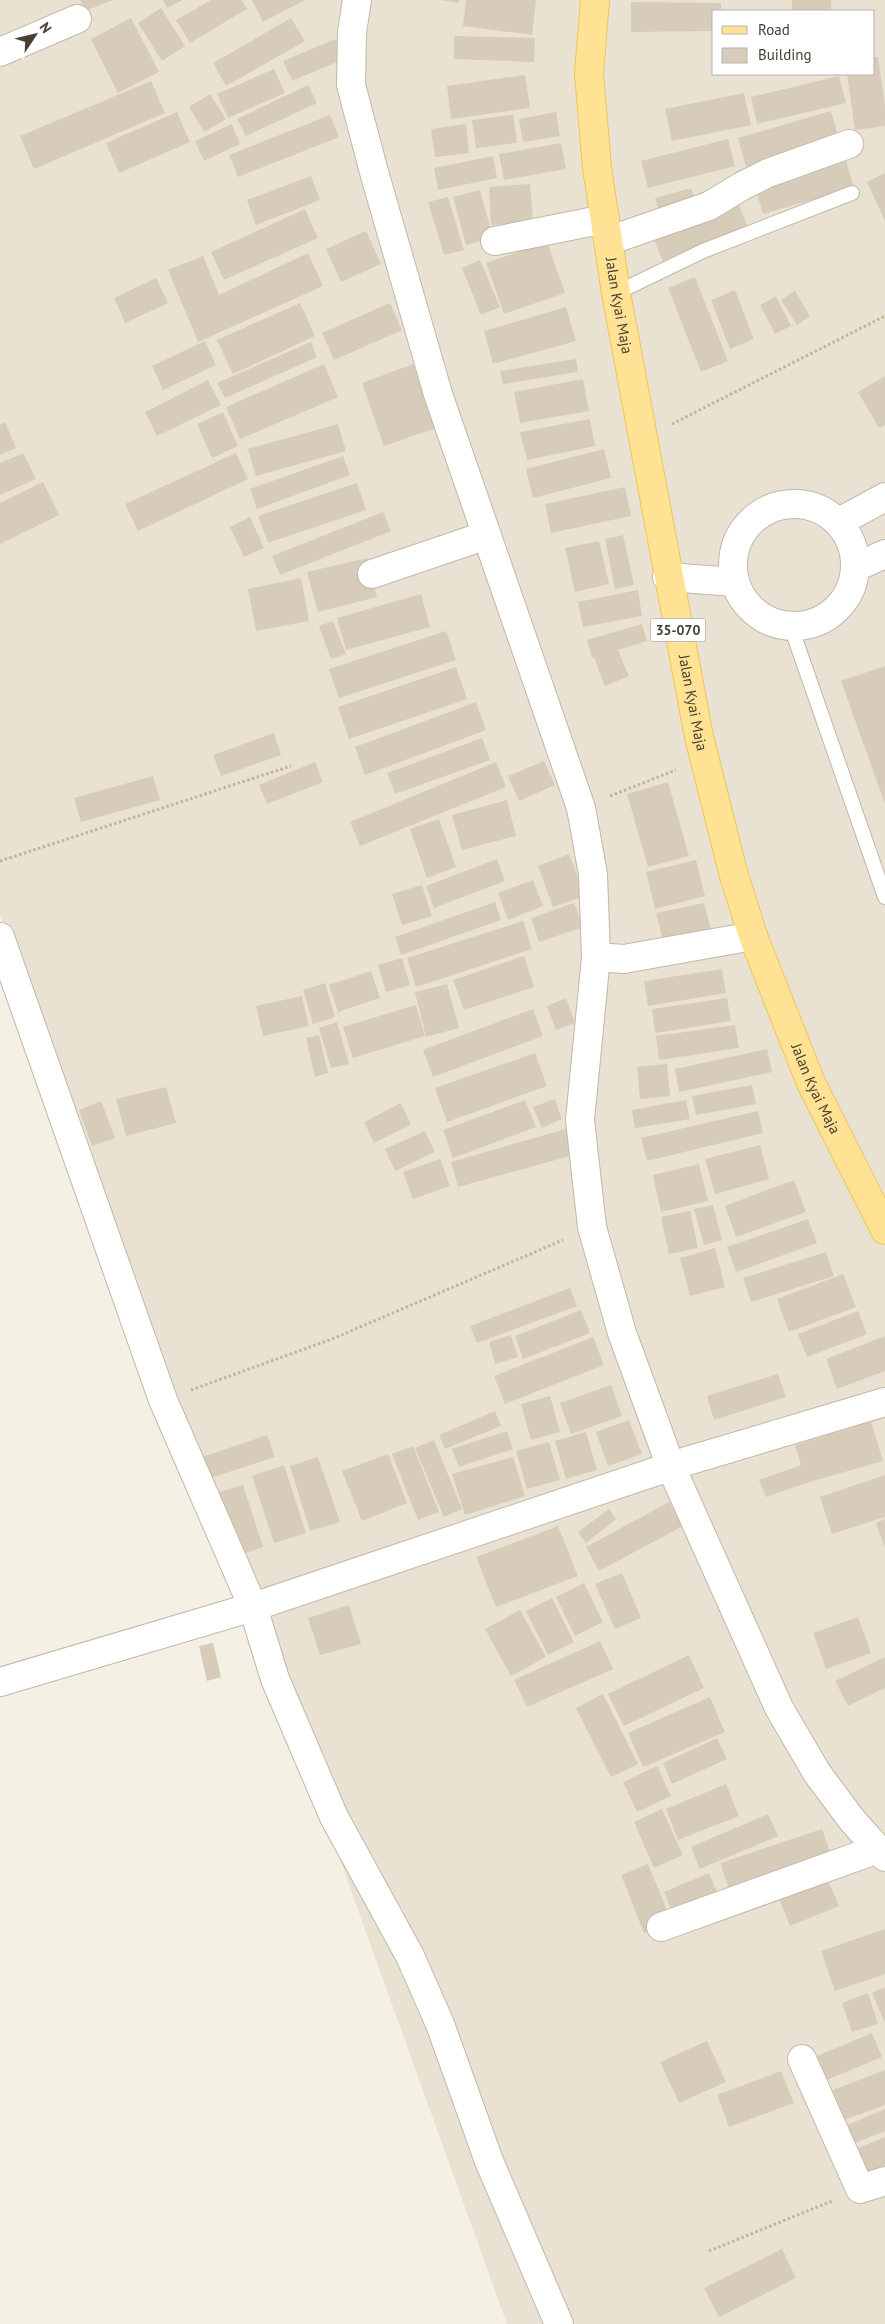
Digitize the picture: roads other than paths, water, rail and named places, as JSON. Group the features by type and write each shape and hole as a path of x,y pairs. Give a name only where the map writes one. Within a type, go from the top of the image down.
{"main road":[{"name":"Jalan Kyai Maja","path":"595,0 589,73 597,168 616,293 667,577 704,758 753,936 811,1083 885,1230"}],"street":[{"path":"357,0 352,32 351,84 374,172 438,394 581,808 593,874 596,957 580,1120 592,1228 622,1333 679,1464 779,1708 817,1773 852,1820 882,1853 661,1927"},
{"path":"0,52 77,19"},
{"path":"495,240 607,230 709,206 768,173 849,144"},
{"path":"839,522 885,497"},
{"path":"797,503 820,509 839,522 852,543 856,567 851,591 836,611 816,623 791,627 773,623 756,614 743,600 735,582 732,559 739,536 753,517 774,506 797,503"},
{"path":"372,574 487,535"},
{"path":"856,567 885,554"},
{"path":"667,577 735,582"},
{"path":"596,957 635,957 753,936"},
{"path":"0,937 163,1400 253,1607 276,1679 334,1817 410,1956 440,2024 489,2161 559,2324"},
{"path":"0,1682 253,1607 679,1464 885,1402"},
{"path":"802,2059 872,2185"}],"lane":[{"path":"616,293 703,251 852,193"},
{"path":"791,627 885,897"}]}
